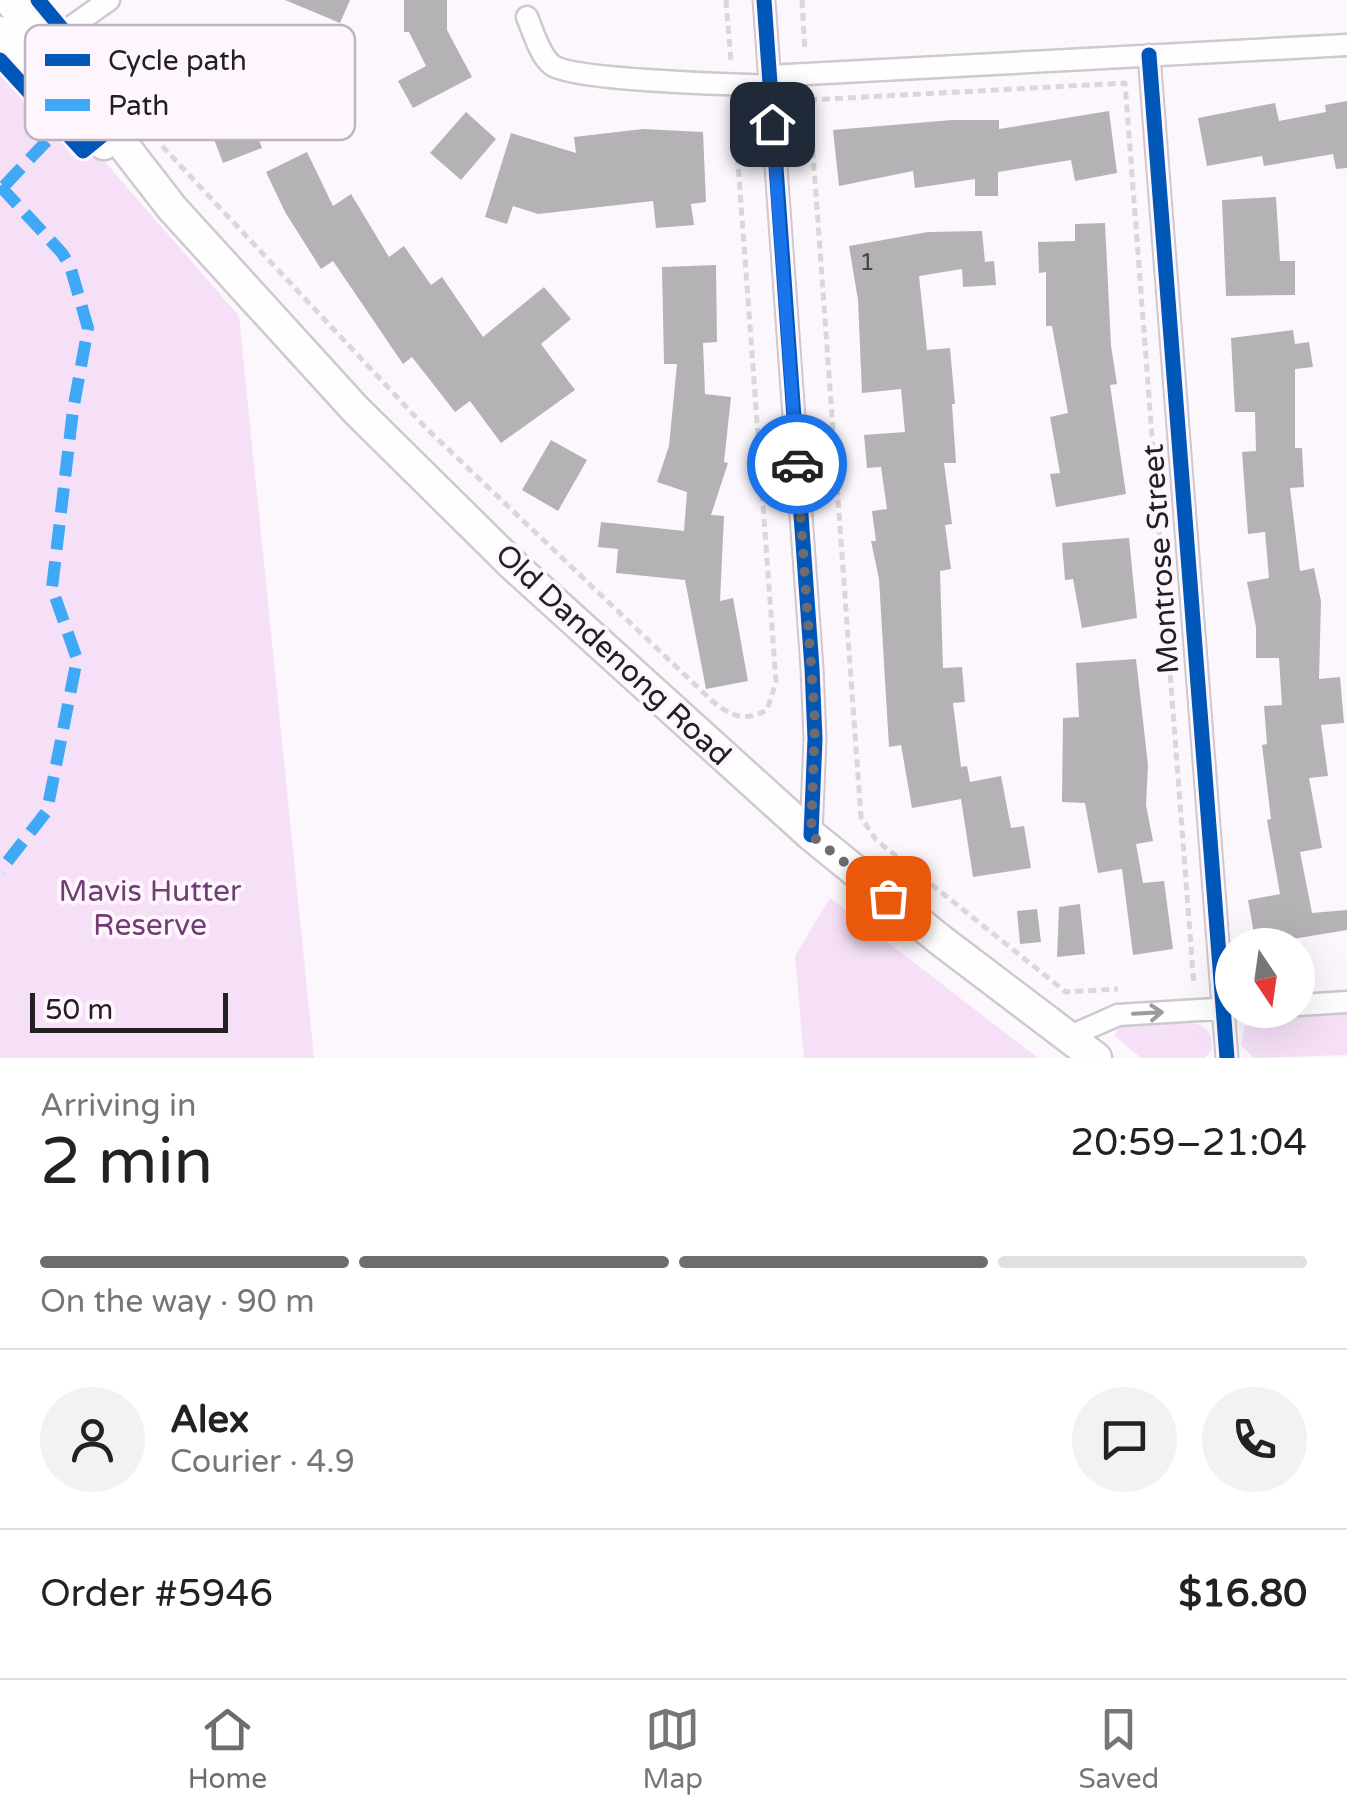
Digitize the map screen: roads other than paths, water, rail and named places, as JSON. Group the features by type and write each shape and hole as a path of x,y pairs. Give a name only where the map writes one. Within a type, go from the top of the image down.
{"main road":[{"name":"Old Dandenong Road","path":"8,0 25,32"},
{"name":"Old Dandenong Road","path":"0,32 25,46"},
{"name":"Old Dandenong Road","path":"113,140 356,410 500,552 811,835 1096,1058"}],"street":[{"path":"74,25 109,0"},
{"path":"764,0 813,687 811,835"},
{"path":"527,17 544,54 556,67 612,76 732,84 1347,45"},
{"name":"Montrose Street","path":"1149,55 1221,928"},
{"path":"1315,1003 1347,1002"},
{"path":"1068,1037 1118,1014 1215,1009"},
{"name":"Montrose Street","path":"1228,1028 1228,1058"}],"park label":[{"name":"Mavis Hutter Reserve","path":"150,908"}]}
